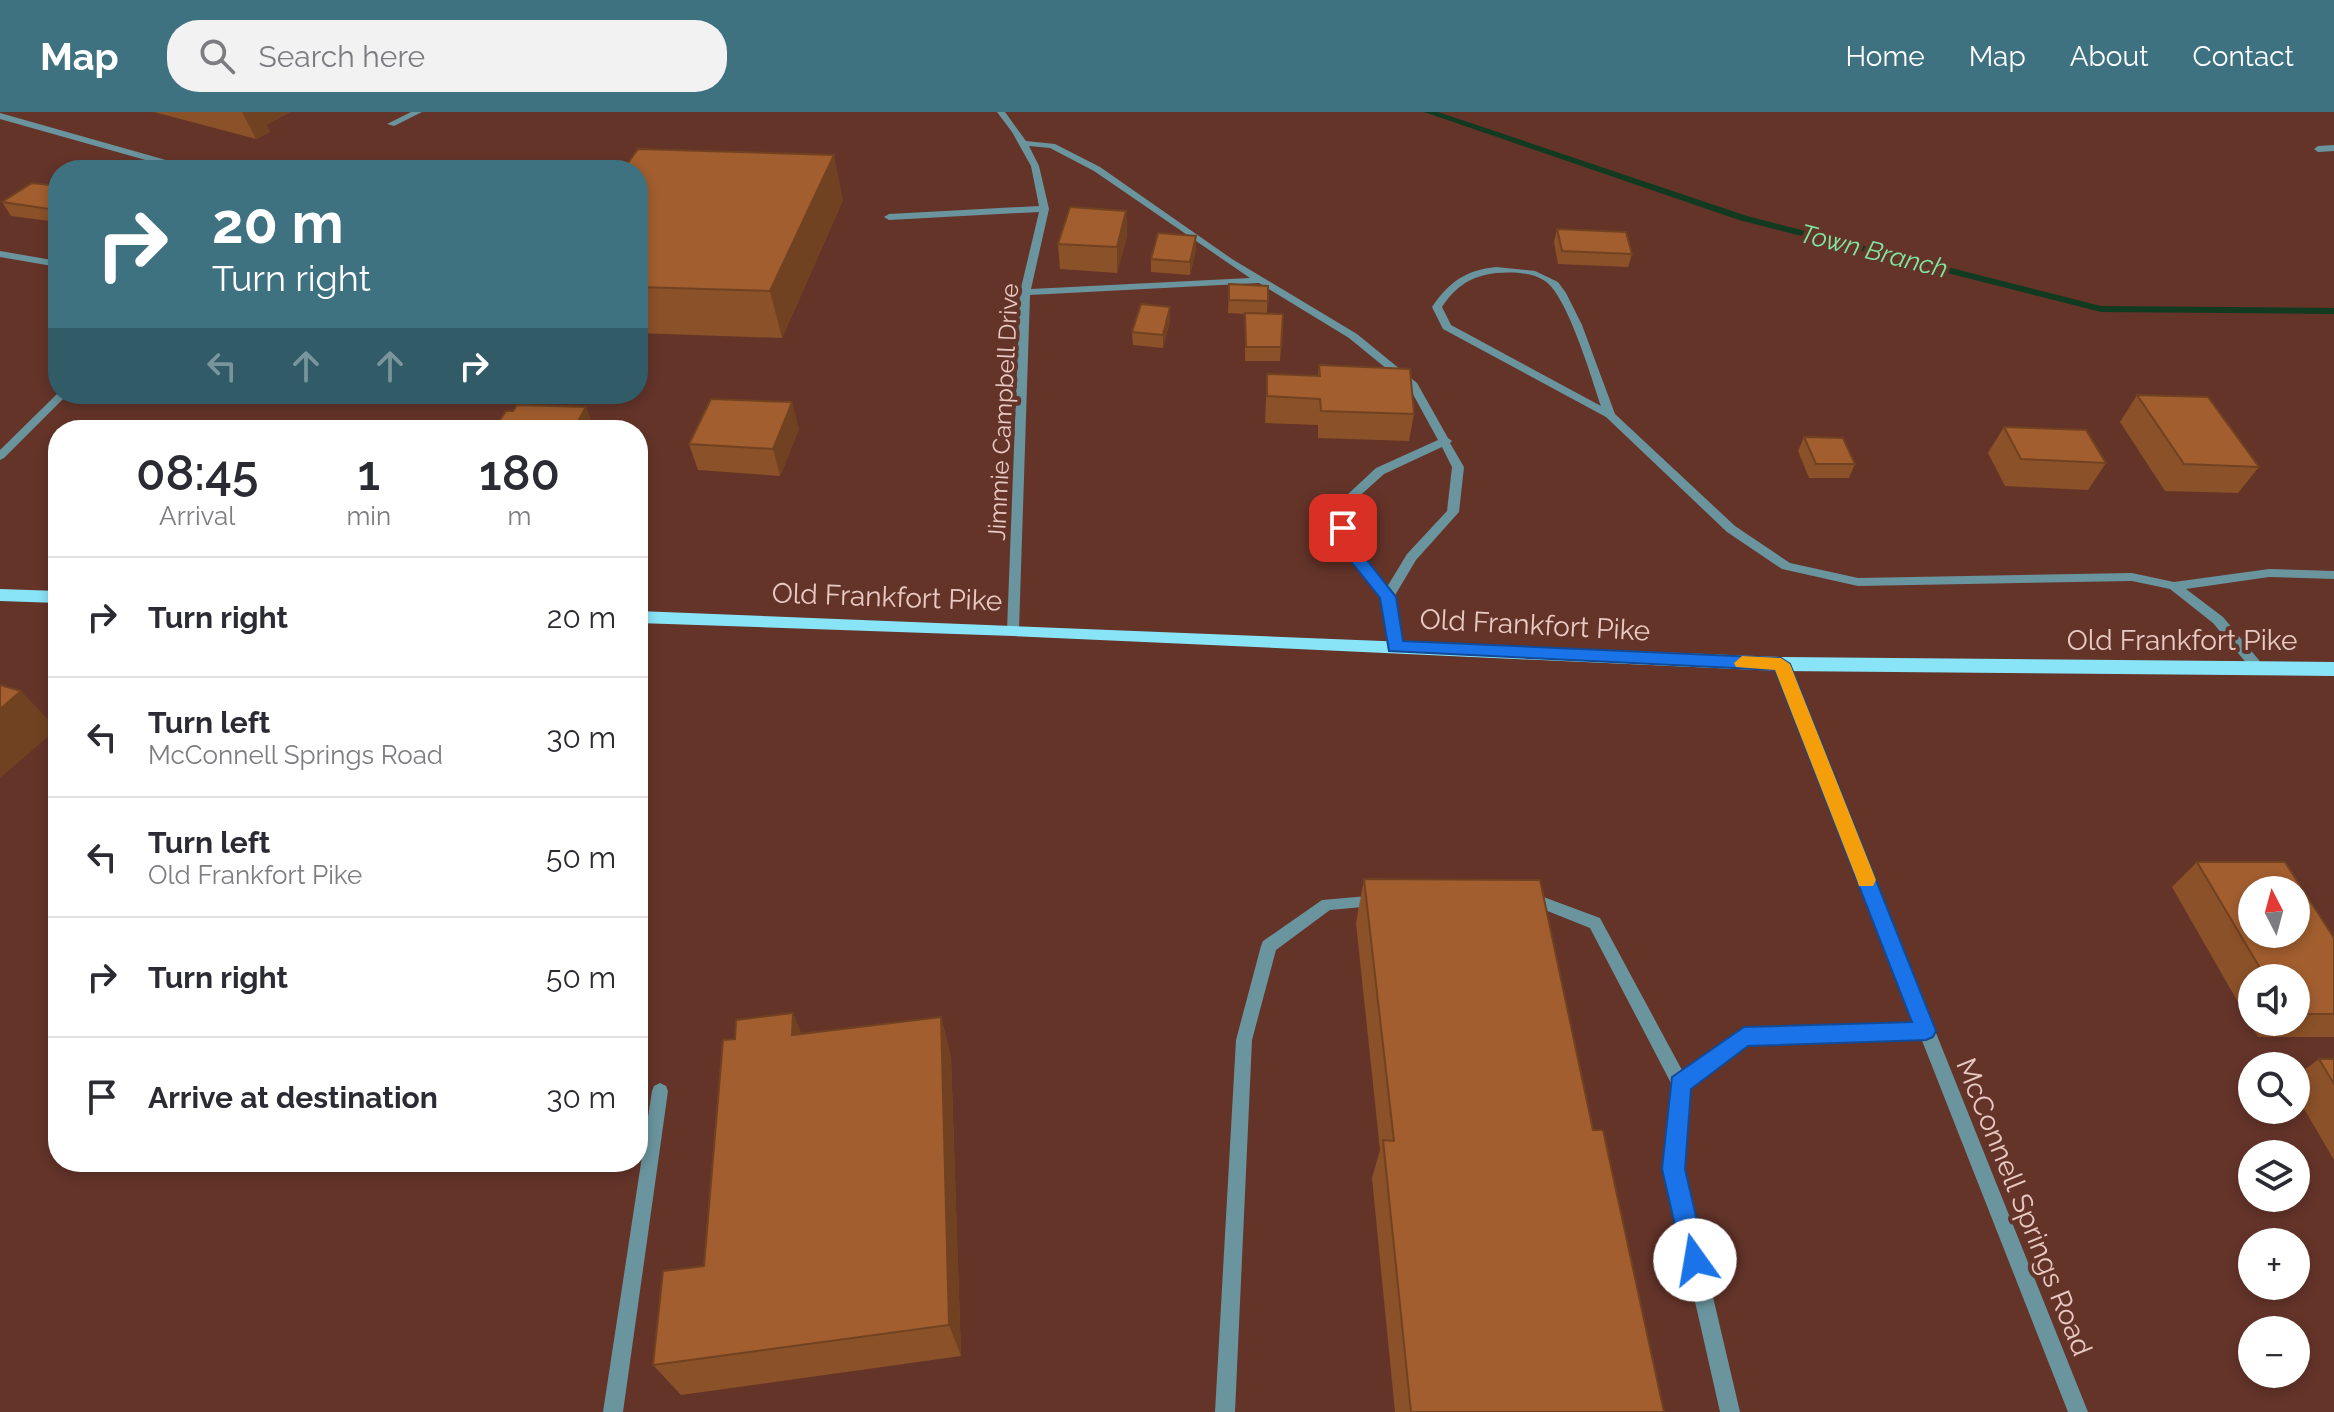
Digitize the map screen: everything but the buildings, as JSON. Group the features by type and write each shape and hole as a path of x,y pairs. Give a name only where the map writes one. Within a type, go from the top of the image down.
{"main road":[{"path":"0,595 48,597"},
{"name":"Old Frankfort Pike","path":"648,617 1781,664 2334,669"}],"street":[{"path":"391,124 418,112"},
{"name":"Jimmie Campbell Drive","path":"1001,112 1035,166 1044,209 1025,292 1013,630"},
{"path":"0,116 156,160"},
{"path":"1022,143 1052,146 1097,169 1261,280 1353,336 1413,385 1458,467 1453,512 1411,557 1388,597"},
{"path":"2318,149 2334,148"},
{"path":"889,217 1044,209"},
{"path":"0,254 48,262"},
{"path":"1610,415 1568,305 1555,284 1534,274 1506,269 1486,270 1454,283 1437,307 1447,327 1610,415 1731,529 1786,566 1858,582 2132,577 2174,586 2269,573 2334,575"},
{"path":"1025,292 1261,280"},
{"path":"0,456 53,404"},
{"path":"1395,647 1388,597 1347,546 1338,509 1380,471 1446,441"},
{"path":"2174,586 2218,620 2258,668"},
{"name":"McConnell Springs Road","path":"1781,664 2078,1412"},
{"path":"1515,892 1595,923 1680,1084 1674,1169 1730,1412"},
{"path":"1225,1412 1244,1040 1269,946 1327,904 1390,900"},
{"path":"1680,1084 1744,1037 1926,1031"},
{"path":"613,1412 660,1091"}],"waterway":[{"name":"Town Branch","path":"1429,112 1743,218 2101,309 2334,311"}],"slow traffic":[{"path":"1742,663 1781,664 1866,880"}],"route":[{"path":"1343,528 1347,546 1388,597 1395,647 1781,664 1926,1031 1744,1037 1680,1084 1674,1169 1695,1260"}]}
